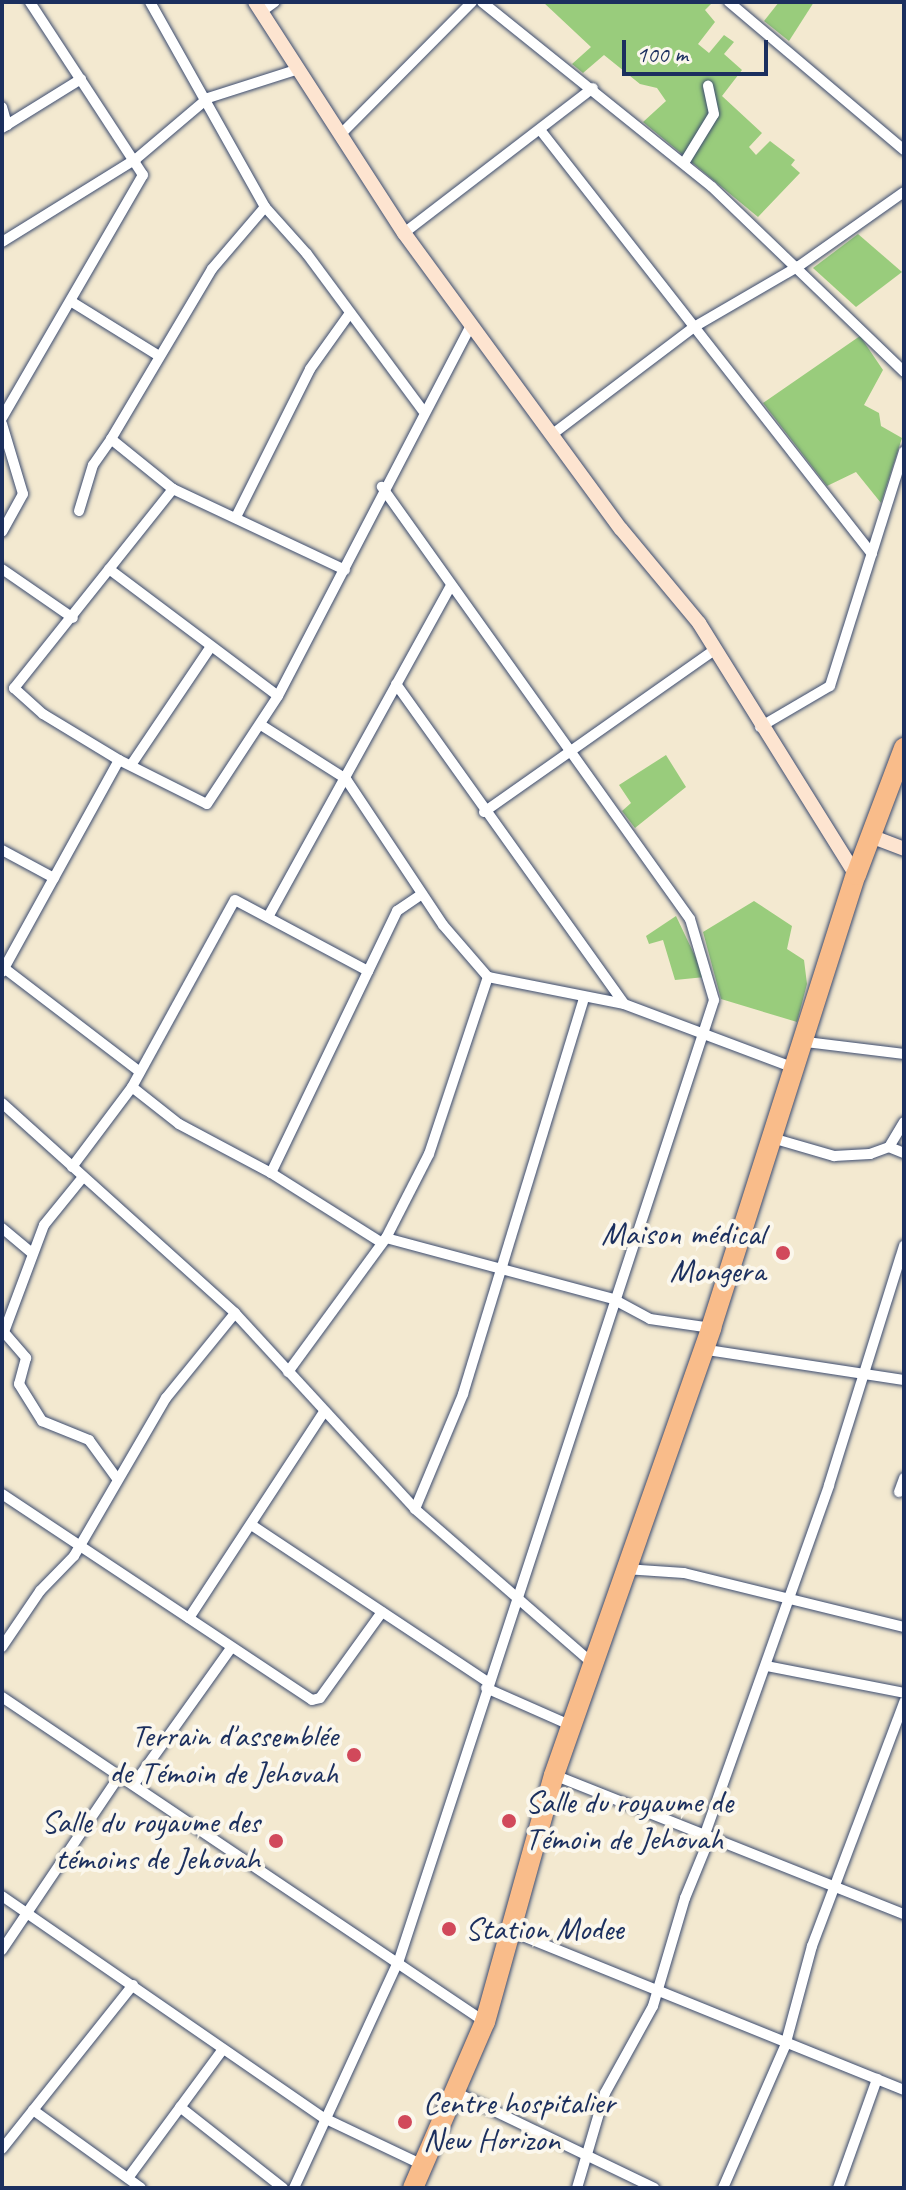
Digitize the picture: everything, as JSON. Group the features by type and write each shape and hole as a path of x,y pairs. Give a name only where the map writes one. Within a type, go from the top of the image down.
{"highway":[{"path":"413,2188 421,2164 457,2093 485,2022 513,1932 554,1775 701,1349 711,1328 770,1138 806,1042 856,875 873,837 904,748"}],"street":[{"path":"2,532 23,494 2,421 143,179 136,159 30,2"},
{"path":"150,2 208,98 265,207 423,411"},
{"path":"275,2 258,7 404,233 716,649 760,727 856,875"},
{"path":"482,2 684,163 799,266 904,372"},
{"path":"729,2 904,150"},
{"path":"340,135 464,5"},
{"path":"2,242 136,159 208,98 296,70"},
{"path":"2,107 5,126 81,79"},
{"path":"684,163 714,114 708,86"},
{"path":"404,233 541,131 593,88"},
{"path":"541,131 872,554"},
{"path":"554,433 694,327 799,266 904,192"},
{"path":"79,511 93,465 159,356 224,251 265,207"},
{"path":"72,302 159,356"},
{"path":"236,517 310,369 350,313"},
{"path":"2,696 15,693 119,760 207,804 278,696 345,570 382,487 471,325"},
{"path":"111,439 173,489 345,570"},
{"path":"760,727 830,686 904,451"},
{"path":"294,2188 399,1960 613,1299 714,1000 699,938 382,487"},
{"path":"15,693 14,686 73,618 173,489"},
{"path":"2,569 73,618"},
{"path":"109,569 210,648 278,696"},
{"path":"268,917 451,585"},
{"path":"131,765 210,648"},
{"path":"484,812 566,751 716,649"},
{"path":"396,684 484,812 624,1004"},
{"path":"261,725 346,779 454,940 488,977 584,999 624,1004 794,1068"},
{"path":"119,760 3,970 140,1072"},
{"path":"873,837 904,849"},
{"path":"2,850 54,878"},
{"path":"271,1173 397,911 422,894"},
{"path":"72,1167 132,1087 235,900 368,971"},
{"path":"288,1372 384,1241 439,1132 488,977"},
{"path":"415,1509 463,1394 584,999"},
{"path":"806,1042 904,1054"},
{"path":"132,1087 179,1124 271,1173 384,1241 500,1266 613,1299 650,1319 711,1328"},
{"path":"2,1103 235,1313 415,1509 592,1663"},
{"path":"770,1138 834,1156 870,1154 889,1147 904,1122"},
{"path":"889,1147 904,1153"},
{"path":"83,1177 48,1219 31,1252 3,1331 26,1358 19,1384 42,1421 89,1440 118,1480"},
{"path":"2,1228 31,1252"},
{"path":"577,2188 605,2093 657,1990 865,1371 904,1245"},
{"path":"2,1647 79,1546 166,1398 235,1313"},
{"path":"701,1349 865,1371 904,1380"},
{"path":"189,1618 253,1526 324,1412"},
{"path":"899,1492 904,1478"},
{"path":"2,1494 231,1648 316,1700 382,1612"},
{"path":"253,1526 487,1685 572,1726"},
{"path":"624,1569 684,1573 904,1627"},
{"path":"134,1784 231,1648"},
{"path":"767,1666 904,1693"},
{"path":"2,1697 134,1784 299,1901 399,1960 485,2022"},
{"path":"723,2188 785,2046 833,1888 904,1702"},
{"path":"2,1950 30,1915 120,1775"},
{"path":"554,1775 904,1914"},
{"path":"2,1896 324,2118 421,2164"},
{"path":"513,1932 785,2046 904,2090"},
{"path":"2,2149 133,1985"},
{"path":"128,2178 223,2049"},
{"path":"838,2188 877,2079"},
{"path":"457,2093 654,2188"},
{"path":"180,2107 283,2188"},
{"path":"33,2110 141,2188"}],"green space":[{"path":"543,2 713,2 705,10 715,22 698,44 709,53 724,35 734,42 724,54 742,70 722,96 762,133 749,147 756,155 770,141 795,160 791,165 800,173 758,217 643,122 666,101 657,88 640,84 604,55 583,73 572,64 591,47"},
{"path":"779,2 814,2 789,41 764,21"},
{"path":"858,234 902,272 856,307 813,268"},
{"path":"860,336 883,370 864,405 879,413 881,426 902,438 881,503 856,472 827,486 763,403"},
{"path":"666,755 686,787 635,828 622,811 631,803 619,785"},
{"path":"754,901 792,926 787,949 804,960 807,984 797,1022 721,999 703,932"},
{"path":"676,916 705,977 675,980 663,940 649,944 646,936"}],"place":[{"name":"Maison médical Mongera","path":"783,1253"},
{"name":"Terrain d'assemblée de Témoin de Jehovah","path":"354,1755"},
{"name":"Salle du royaume de Témoin de Jehovah","path":"509,1821"},
{"name":"Salle du royaume des témoins de Jehovah","path":"276,1841"},
{"name":"Station Modee","path":"449,1929"},
{"name":"Centre hospitalier New Horizon","path":"405,2122"}]}
